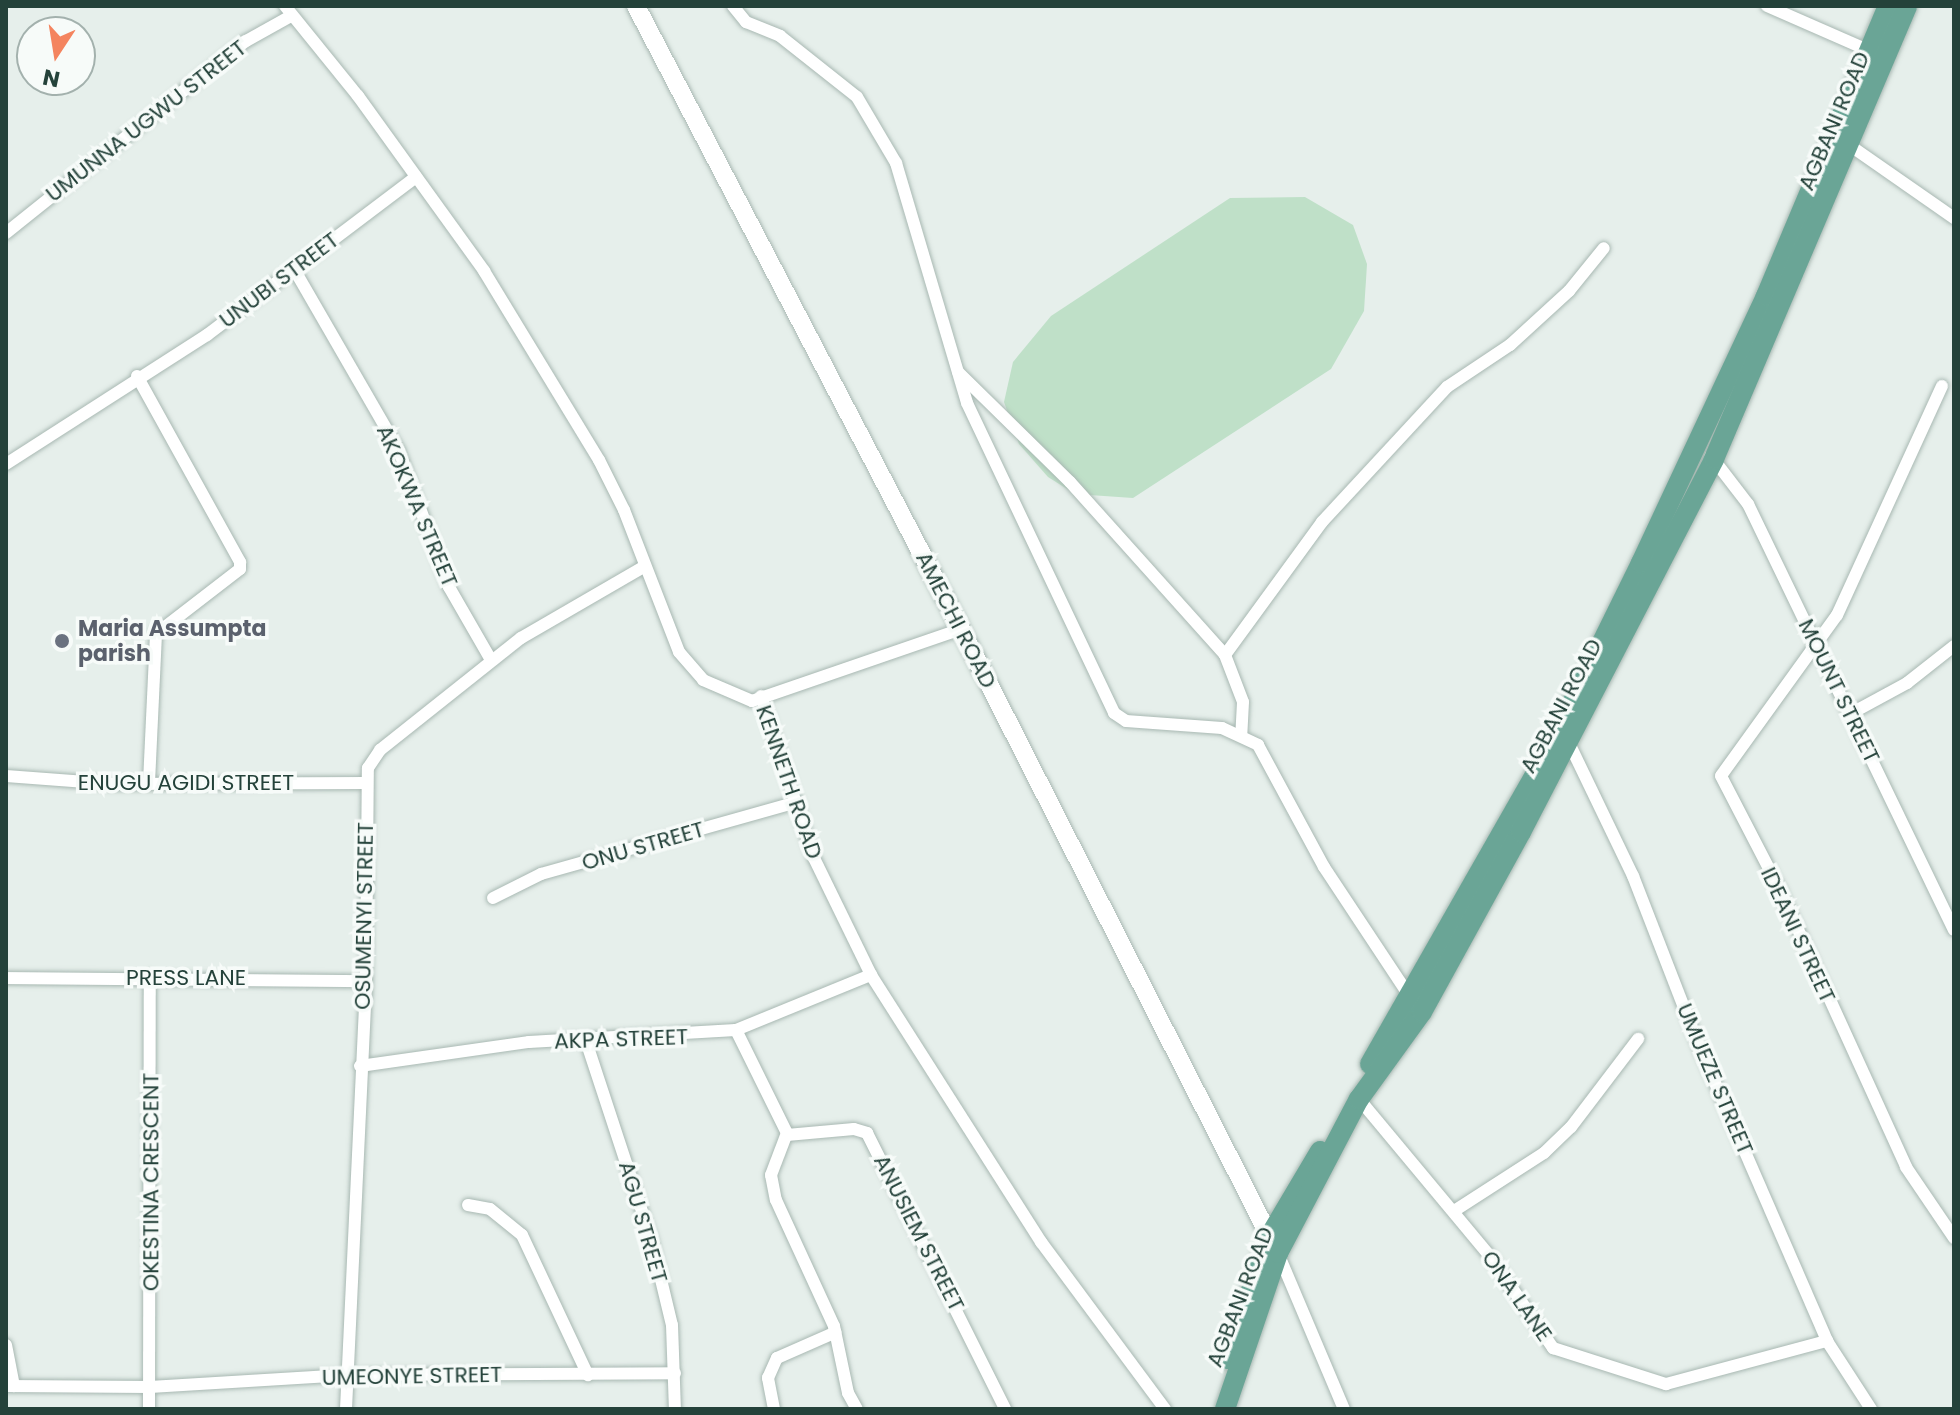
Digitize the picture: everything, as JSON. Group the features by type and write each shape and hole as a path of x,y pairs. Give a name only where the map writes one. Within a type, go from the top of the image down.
{"main road":[{"name":"AMECHI ROAD","path":"636,6 961,629 1274,1245"},
{"name":"AGBANI ROAD","path":"1225,1409 1274,1245 1569,743 1714,459 1842,141 1870,51 1888,6"},
{"name":"AGBANI ROAD","path":"1214,1409 1274,1245 1416,1005 1549,750 1907,6"}],"street":[{"path":"733,6 746,22 780,36 857,97 879,131 896,163 958,372 1018,518 1114,713 1126,721 1210,726 1241,735 1269,759 1324,867 1416,1005"},
{"path":"1767,6 1870,51"},
{"name":"KENNETH ROAD","path":"288,11 484,271 599,460 679,652 693,671 730,696 752,701 761,696 832,900 871,975 1032,1230 1165,1409"},
{"name":"UMUNNA UGWU STREET","path":"6,233 238,46 288,11"},
{"path":"1842,141 1954,218"},
{"name":"UNUBI STREET","path":"6,464 137,376 196,343 416,177"},
{"path":"1225,655 1322,522 1426,409 1447,387 1510,345 1569,291 1604,248"},
{"name":"AKOKWA STREET","path":"294,269 399,451 449,587 491,660"},
{"path":"958,372 1070,482 1225,655 1243,702 1241,735"},
{"path":"137,376 213,506 240,569 156,634 149,784"},
{"path":"1815,640 1837,615 1859,573 1942,386"},
{"name":"MOUNT STREET","path":"1700,439 1748,504 1954,930"},
{"name":"OSUMENYI STREET","path":"346,1409 366,981 368,768 380,750 491,660 558,613 645,566"},
{"path":"761,696 796,689 961,629"},
{"name":"IDEANI STREET","path":"1815,640 1732,755 1722,780 1780,890 1906,1167 1948,1217 1954,1238"},
{"path":"1850,714 1907,683 1954,646"},
{"name":"UMUEZE STREET","path":"1569,743 1633,876 1699,1046 1827,1341 1871,1409"},
{"name":"ENUGU AGIDI STREET","path":"6,776 149,784 367,783"},
{"name":"ONU STREET","path":"493,898 541,874 797,802"},
{"name":"AKPA STREET","path":"360,1066 529,1042 736,1030 871,975"},
{"name":"OKESTINA CRESCENT","path":"149,1409 150,977"},
{"name":"PRESS LANE","path":"6,978 366,981"},
{"path":"736,1030 787,1135 771,1175 776,1200 836,1332 848,1393 857,1409"},
{"path":"1454,1211 1544,1153 1571,1127 1638,1039"},
{"name":"AGU STREET","path":"586,1041 652,1242 672,1325 675,1409"},
{"name":"ONA LANE","path":"1359,1099 1454,1211 1548,1344 1588,1362 1647,1382 1679,1383 1827,1341"},
{"name":"ANUSIEM STREET","path":"787,1135 854,1129 867,1133 1005,1409"},
{"path":"468,1205 490,1209 522,1235 588,1375"},
{"path":"1274,1245 1344,1409"},
{"path":"774,1409 768,1378 777,1358 836,1332"},
{"path":"6,1345 10,1386"},
{"name":"UMEONYE STREET","path":"10,1386 150,1387 347,1375 675,1373"}],"green space":[{"path":"1305,197 1353,225 1367,264 1364,311 1331,369 1133,498 1075,494 1048,477 1019,444 1004,402 1013,362 1051,316 1230,198"}],"place":[{"name":"Maria Assumpta parish","path":"62,641"}]}
